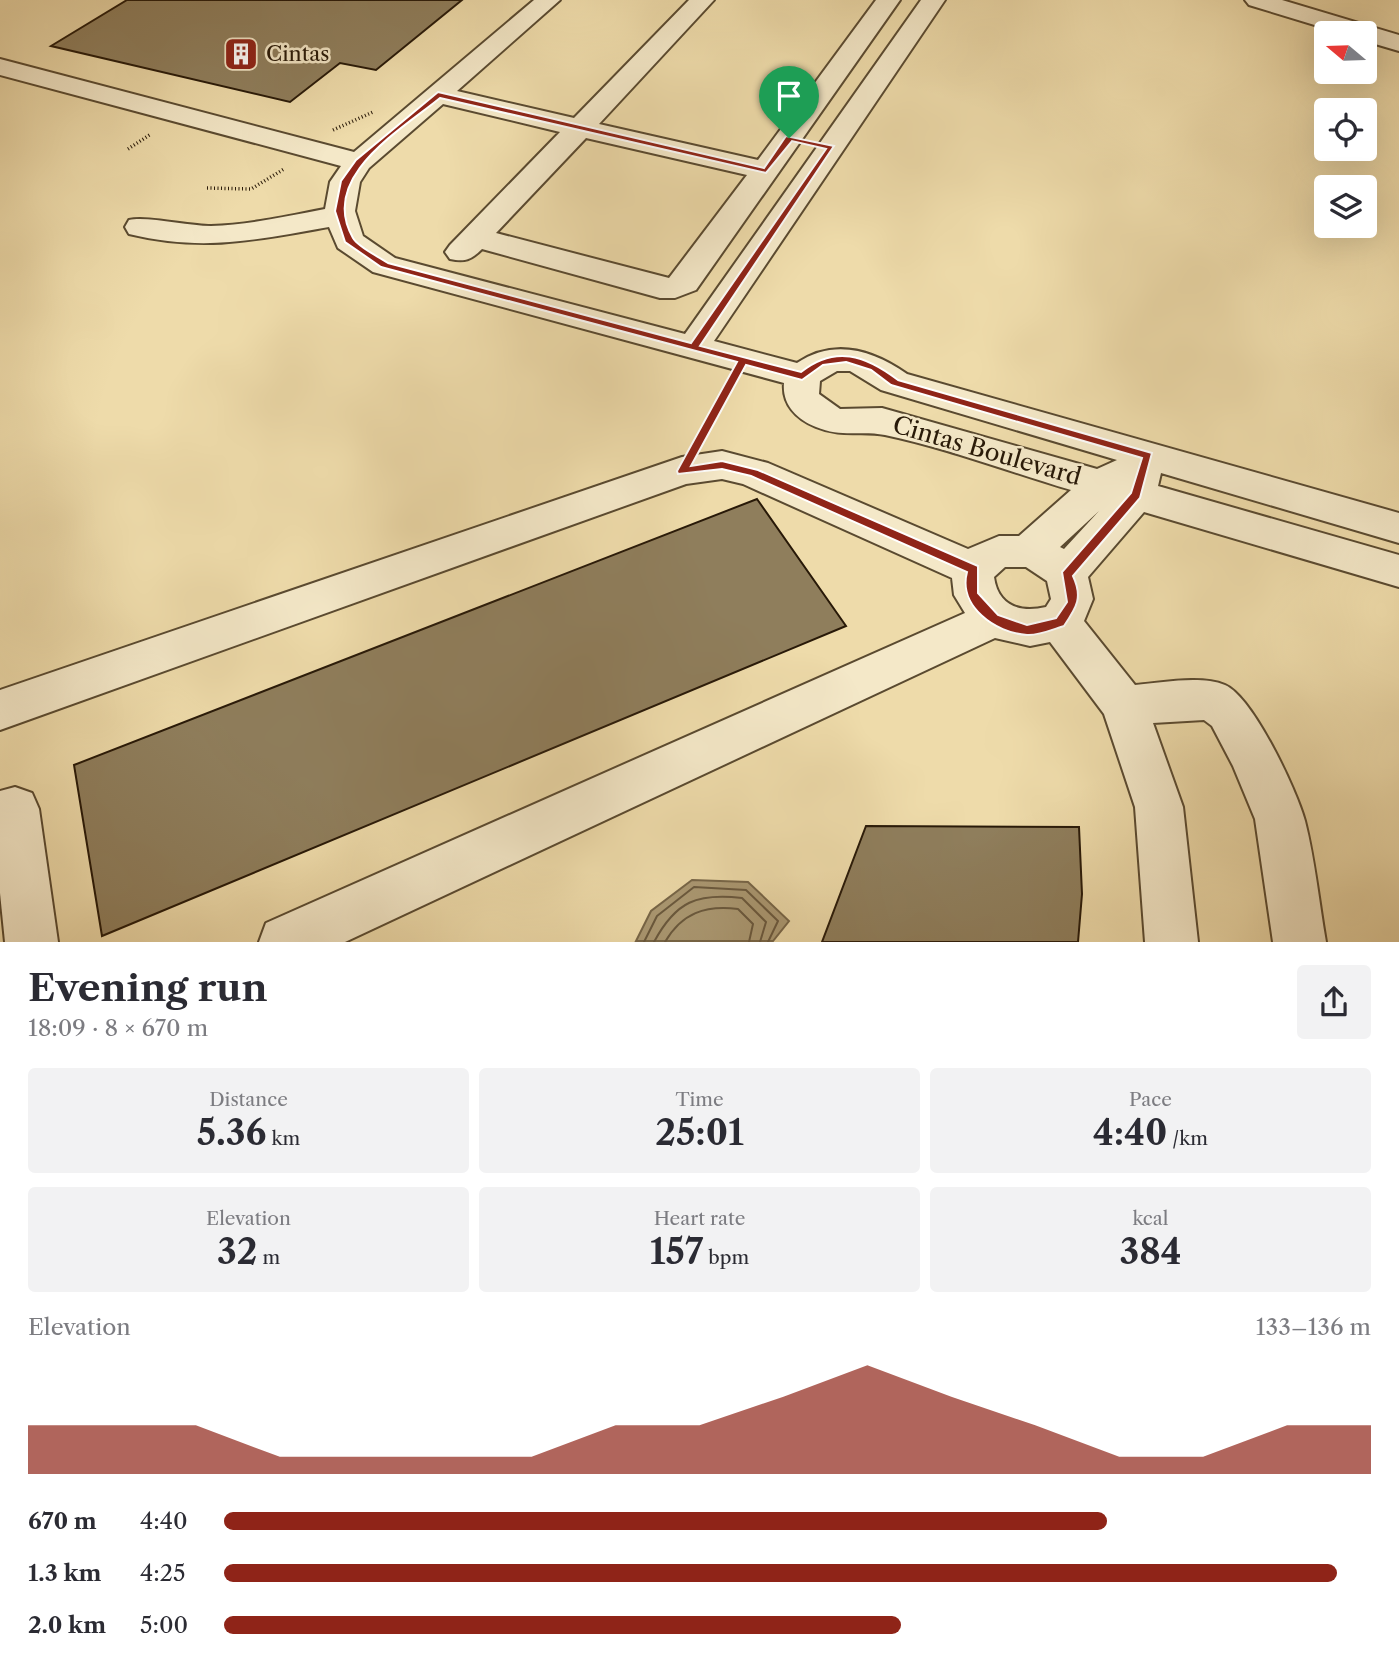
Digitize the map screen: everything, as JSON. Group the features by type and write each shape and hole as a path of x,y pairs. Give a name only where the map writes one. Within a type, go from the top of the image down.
{"street":[{"path":"548,0 359,162 345,181 341,216 349,242 384,265 802,376"},
{"path":"435,278 702,0"},
{"path":"475,237 660,288 675,288 684,283 888,0"},
{"path":"1257,0 1399,43"},
{"path":"693,347 831,147 922,2"},
{"path":"0,67 359,162"},
{"path":"438,95 766,171"},
{"path":"789,138 831,147"},
{"path":"140,227 184,238 208,237 341,216"},
{"name":"Cintas Boulevard","path":"1399,528 894,382 875,367 847,358 820,362 802,376 801,397 817,415 840,422 882,421 1399,571"},
{"path":"1066,575 1119,490 1148,456"},
{"path":"0,709 682,471 722,465 754,473 973,569"},
{"path":"1029,551 1119,490"},
{"path":"1011,549 1029,551 1055,563 1066,575 1073,589 1073,603 1060,622 1027,630 994,619 980,607 972,593 970,582 973,569 982,559 995,552 1011,549"},
{"path":"285,942 994,619"},
{"path":"1060,622 1124,705 1159,807 1172,942"},
{"path":"1124,705 1212,700 1228,712 1253,757 1280,819 1300,942"},
{"path":"0,814 15,809 20,927"}],"path":[{"path":"207,188 251,189 291,163"},
{"path":"682,471 743,361"}],"water":[{"path":"692,880 748,882 789,921 773,941 636,941 651,911"}],"building":[{"name":"Cintas","path":"127,0 462,0 376,70 340,63 290,102 51,46"},
{"path":"757,499 846,626 102,936 74,765"},
{"path":"866,826 1079,827 1082,894 1078,942 822,942"}],"place":[{"name":"Cintas","path":"241,54"}],"route":[{"path":"438,95 766,171 789,138 831,147 693,347 802,376 820,362 847,358 875,367 894,382 1148,456 1136,495 1066,575 1073,589 1073,603 1060,622 1045,628 1027,630 994,619 980,607 972,593 970,582 973,569 754,473 722,465 682,471 743,361 384,265 349,242 340,211 345,181 359,162 438,95"}]}
